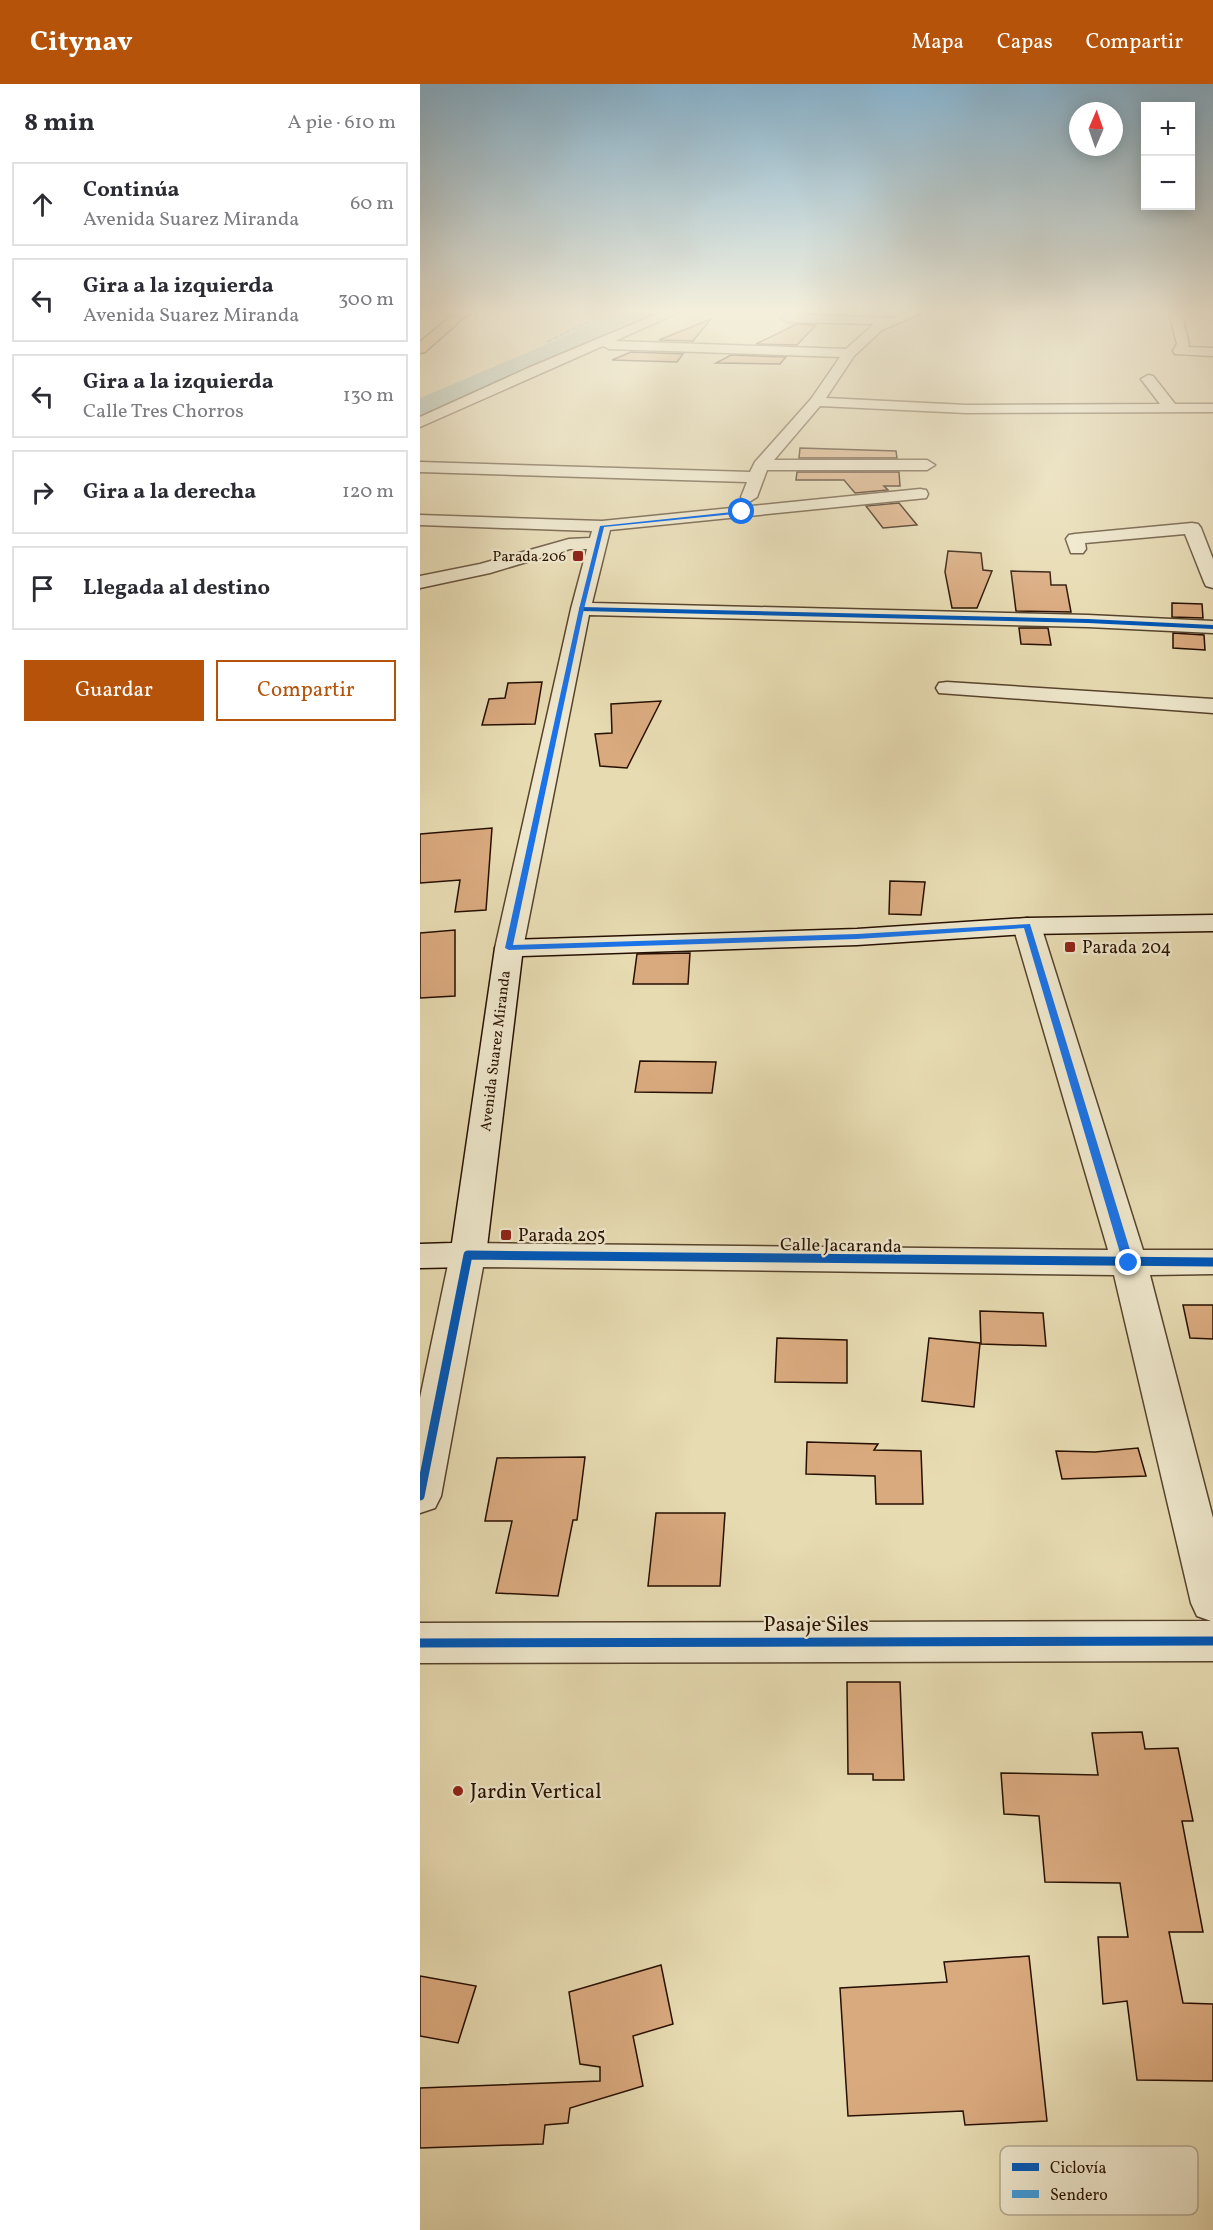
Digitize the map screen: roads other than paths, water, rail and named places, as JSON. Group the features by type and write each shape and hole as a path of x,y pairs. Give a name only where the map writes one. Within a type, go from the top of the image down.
{"street":[{"path":"420,423 446,411"},
{"path":"742,512 759,471 808,411"},
{"path":"420,467 759,471 927,465"},
{"path":"420,582 483,569 601,534 742,512 920,495"},
{"path":"420,519 601,534"},
{"path":"1077,549 1075,539 1192,528 1213,582"},
{"name":"Avenida Suarez Miranda","path":"420,1496 468,1255 509,948 581,609 601,534"},
{"path":"581,609 1088,621 1213,627"},
{"path":"947,688 1213,706"},
{"path":"509,948 857,937 1028,926 1213,923"},
{"path":"1028,926 1129,1263 1213,1603"},
{"name":"Calle Jacaranda","path":"420,1256 1213,1262"},
{"name":"Pasaje Siles","path":"420,1643 1213,1641"}],"place":[{"name":"Parada 206","path":"578,556"},
{"name":"Parada 204","path":"1070,947"},
{"name":"Parada 205","path":"506,1235"},
{"name":"Jardin Vertical","path":"458,1791"}]}
